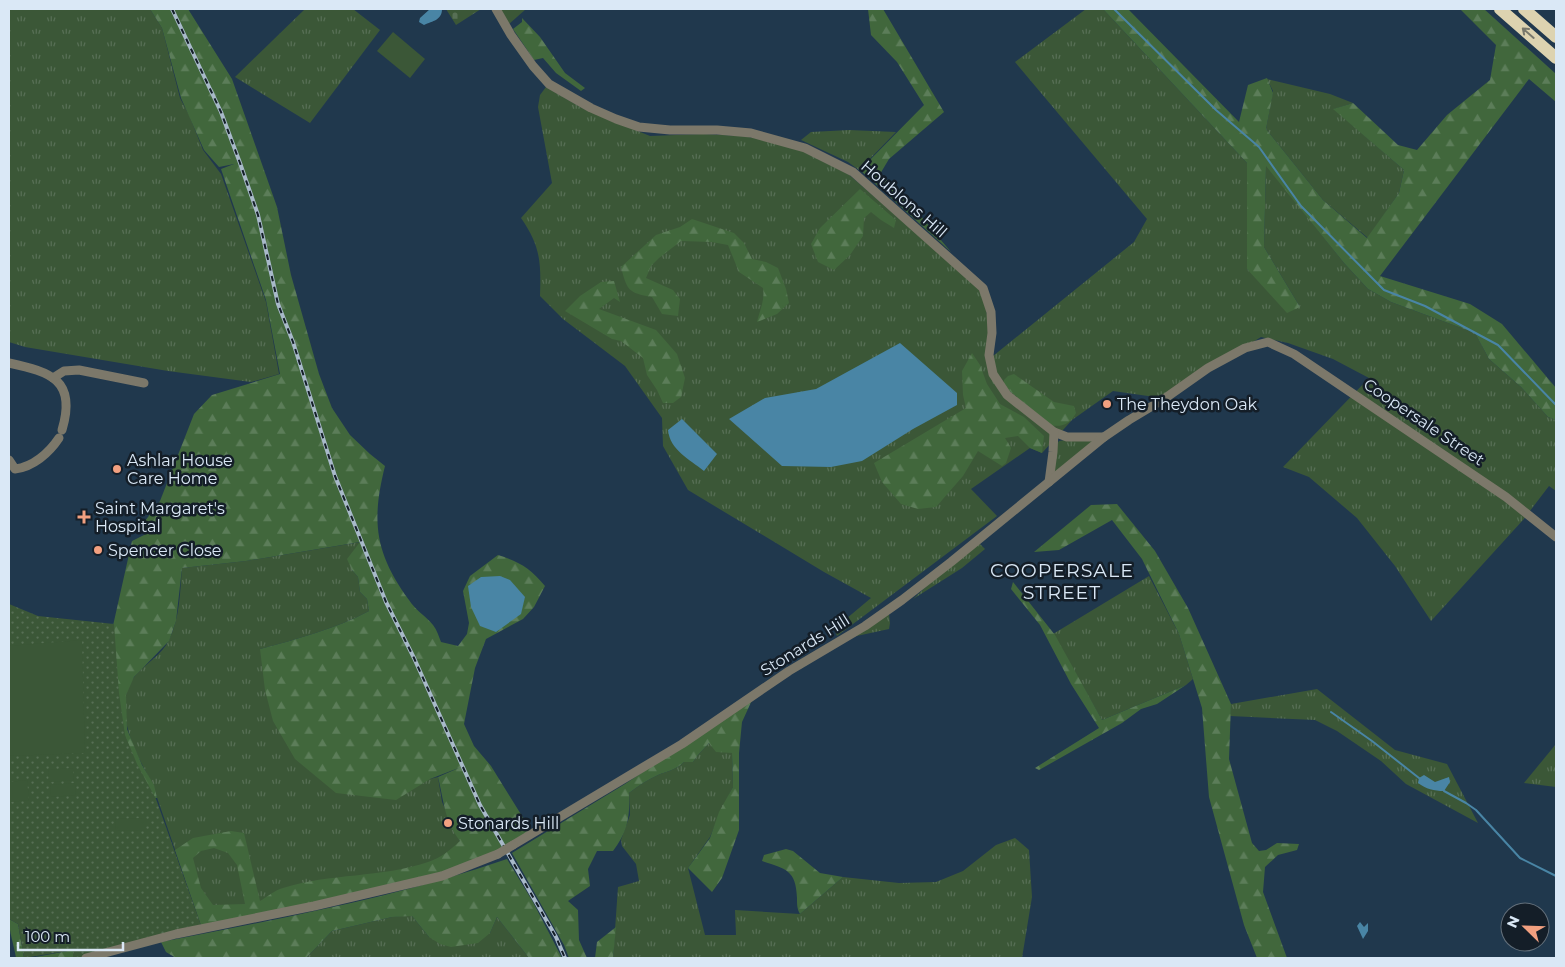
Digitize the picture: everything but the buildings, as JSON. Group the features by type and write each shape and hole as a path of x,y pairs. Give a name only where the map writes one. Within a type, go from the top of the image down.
{"highway":[{"path":"1500,9 1556,58"},
{"path":"1524,9 1556,36"}],"street":[{"name":"Houblons Hill","path":"496,9 511,35 533,66 549,84 590,108 639,127 751,133 805,148 853,172 983,288 991,312 992,333 989,355 993,374 1007,395 1054,432 1067,437 1104,437"},
{"name":"Stonards Hill","path":"86,958 103,956 176,934 314,906 442,876 498,854 682,744 789,671 865,626 902,600 1013,514 1104,437 1164,399 1208,368 1246,348 1268,342"},
{"name":"Coopersale Street","path":"1268,342 1294,354 1329,376 1506,497 1556,537"},
{"path":"9,363 37,370 53,378 66,395 67,404 61,434 52,449 26,467 15,469 9,460"},
{"path":"53,378 64,371 79,370 144,383"},
{"path":"1049,482 1054,432"}],"green space":[{"path":"9,9 150,9 162,28 180,98 203,150 221,174 266,302 279,374 251,382 168,371 25,347 9,342"},
{"path":"150,9 188,9 232,79 277,207 291,275 319,374 332,408 350,435 385,466 378,504 377,521 379,536 389,567 409,600 433,625 441,642 458,646 467,634 469,623 463,591 470,576 498,555 524,566 545,586 534,607 523,619 486,639 475,668 464,724 474,746 491,766 532,835 474,864 325,901 201,925 175,850 193,838 231,831 244,833 260,901 280,889 301,883 410,867 437,858 449,851 460,841 448,818 438,777 461,767 430,779 396,800 336,793 295,759 273,721 265,690 260,649 329,628 369,611 367,599 360,592 358,577 347,559 360,542 246,561 182,568 176,621 169,641 134,677 126,695 127,729 142,765 154,785 157,798 150,798 131,777 108,648 132,541 146,534 145,521 160,501 194,414 212,395 280,374 266,300 221,169 234,164 219,167 204,150 181,98 162,28","holes":["214,848 228,853 237,865 245,904 213,905 201,888 193,858 201,851"]},
{"path":"305,9 353,9 380,30 310,123 235,77"},
{"path":"446,9 481,9 456,25"},
{"path":"500,9 526,9 509,24"},
{"path":"868,9 883,9 944,112 889,159 880,174 899,190 951,252 860,170 924,105 897,62 871,35"},
{"path":"1086,9 1103,9 1247,163 1247,269 1300,307 1264,247 1266,165 1344,263 1368,289 1391,302 1475,333 1489,359 1521,387 1548,417 1556,420 1556,491 1549,486 1523,520 1431,621 1395,566 1357,518 1309,477 1283,467 1369,378 1333,359 1288,343 1261,337 1162,398 1113,391 1072,420 1042,453 1030,448 971,489 997,516 837,636 834,629 871,598 688,490 663,446 662,418 625,366 563,319 540,296 540,264 536,247 528,228 521,218 552,183 538,107 540,95 546,87 584,109 650,136 703,134 742,136 800,146 838,165 979,288 985,301 993,356 1134,242 1147,219 1015,62"},
{"path":"1103,9 1128,9 1239,122 1248,85 1267,78 1273,93 1266,129 1323,200 1367,238 1399,193 1404,170 1333,109 1353,103 1398,145 1417,150 1447,115 1490,80 1496,45 1460,9 1484,9 1556,74 1556,102 1529,79 1380,276 1470,304 1502,324 1556,388 1556,420 1548,417 1521,387 1489,359 1475,333 1391,302 1368,289 1344,263 1266,166 1264,247 1300,307 1287,313 1247,269 1247,163"},
{"path":"522,18 540,37 565,73 585,88 581,91 556,73 543,58 534,60 513,29 522,22"},
{"path":"393,32 425,59 410,78 377,51"},
{"path":"1267,79 1330,94 1353,103 1334,109 1404,170 1399,193 1368,238 1323,200 1266,129 1273,91"},
{"path":"849,130 896,132 859,170 848,162 801,140 811,132"},
{"path":"860,189 896,220 894,228 871,212 864,218 863,236 850,255 834,270 818,262 811,244 820,228"},
{"path":"692,219 734,233 744,243 752,259 766,262 778,268 789,303 777,314 757,322 763,301 763,288 739,272 728,245 712,242 681,241 651,266 646,278 673,290 680,299 678,316 662,314 652,297 633,292 627,286 621,267 656,235 680,227"},
{"path":"614,281 620,302 614,298 599,309 656,330 677,354 685,378 681,397 673,403 663,403 647,375 643,358 621,341 612,339 565,311 580,296 601,282"},
{"path":"972,353 980,365 987,384 1000,404 1024,417 1044,436 1042,453 1030,448 1018,436 1005,438 1011,448 1006,463 1002,466 978,451 963,476 936,507 918,509 901,504 882,482 874,463 966,408 963,395 962,371"},
{"path":"1014,374 1054,402 1074,406 1076,413 1074,417 1062,425 1050,425 1004,386 1004,380"},
{"path":"1059,441 1095,441 1052,475 1057,444"},
{"path":"1117,504 1155,551 1188,608 1231,704 1229,759 1252,843 1259,851 1266,850 1277,843 1299,844 1297,850 1278,855 1265,867 1263,892 1287,958 1257,958 1244,925 1209,797 1202,708 1179,634 1142,559 1112,520 1059,550 1034,552 1091,505"},
{"path":"361,542 352,570 358,577 360,592 367,599 369,611 329,628 260,649 430,779 438,777 442,802 460,841 474,864 201,925 152,783 133,745 128,730 125,702 128,688 135,676 163,650 173,632 180,596 182,568 246,561"},
{"path":"979,543 985,549 962,568 913,599 933,580"},
{"path":"1149,576 1179,634 1193,679 1186,685 1102,720 1053,634"},
{"path":"1013,582 1055,635 1102,720 1186,685 1157,704 1141,709 1122,723 1039,770 1035,768 1099,728 1071,684 1040,625 1011,589"},
{"path":"9,604 38,616 114,624 119,693 125,735 137,764 156,799 202,928 81,958 73,958 73,950 24,958 18,924 9,919"},
{"path":"889,614 889,629 852,637"},
{"path":"82,640 85,753 9,756 9,646"},
{"path":"1317,689 1395,750 1447,764 1478,823 1406,784 1381,761 1337,731 1315,720 1230,716 1231,704"},
{"path":"753,698 742,722 739,753 739,830 722,878 712,892 688,868 710,838 719,812 733,787 732,753 716,752 709,743 693,762 684,762 675,769 650,779 629,793 627,824 622,837 613,851 597,851 588,869 590,886 568,901 578,910 579,940 587,958 569,958 564,945 512,853 625,784"},
{"path":"709,743 732,753 733,787 710,837 688,868 705,935 736,935 735,910 800,914 843,877 899,883 936,882 963,871 996,845 1015,838 1029,850 1032,897 1022,958 613,958 618,887 639,881 636,864 622,846 621,840 630,815 629,793 650,779 675,769 684,762 693,762"},
{"path":"1556,744 1556,787 1524,783"},
{"path":"73,768 74,780 49,782 48,770"},
{"path":"27,780 29,800 9,802 9,782"},
{"path":"75,783 76,795 51,797 50,785"},
{"path":"144,818 144,830 116,831 115,819"},
{"path":"786,849 793,851 820,873 843,877 800,914 792,876 777,866 762,861 764,855"},
{"path":"507,859 533,902 562,958 529,958 497,917 490,933 478,943 451,947 440,944 429,937 412,916 392,917 332,931 306,958 176,958 166,952 161,942 292,916 379,896 465,873"},
{"path":"412,916 429,937 490,933 497,917 529,958 306,958 332,931 392,917"},
{"path":"9,919 18,924 24,958 16,958"},
{"path":"616,927 613,958 595,958 597,942"},
{"path":"73,950 73,958 30,958"}],"water":[{"path":"430,9 442,9 442,13 436,20 424,25 419,22 420,18"},
{"path":"900,343 957,393 957,405 913,429 862,461 831,467 782,466 729,419 765,398 816,389"},
{"path":"682,419 717,454 704,471 676,449 672,443 668,430"},
{"path":"500,576 510,580 525,597 521,614 496,632 480,626 471,607 468,586 481,577"},
{"path":"1424,775 1435,782 1449,777 1450,782 1444,791 1437,791 1418,783 1419,778"},
{"path":"1360,922 1364,927 1368,923 1368,931 1363,939 1357,926"}],"waterway":[{"path":"1114,9 1216,110 1259,147 1301,206 1384,290 1425,306 1498,345 1556,405"},
{"path":"1331,712 1419,778"},
{"path":"1444,791 1476,810 1520,858 1556,876"}],"railway":[{"path":"172,9 221,112 240,163 258,215 278,304 293,342 335,476 386,602 414,658 480,805 556,937 565,958"}],"place":[{"name":"The Theydon Oak","path":"1107,404"},
{"name":"Ashlar House Care Home","path":"117,469"},
{"name":"Saint Margaret's Hospital","path":"84,517"},
{"name":"Spencer Close","path":"98,550"},
{"name":"Stonards Hill","path":"448,823"}],"district":[{"name":"COOPERSALE STREET","path":"1062,581"}]}
